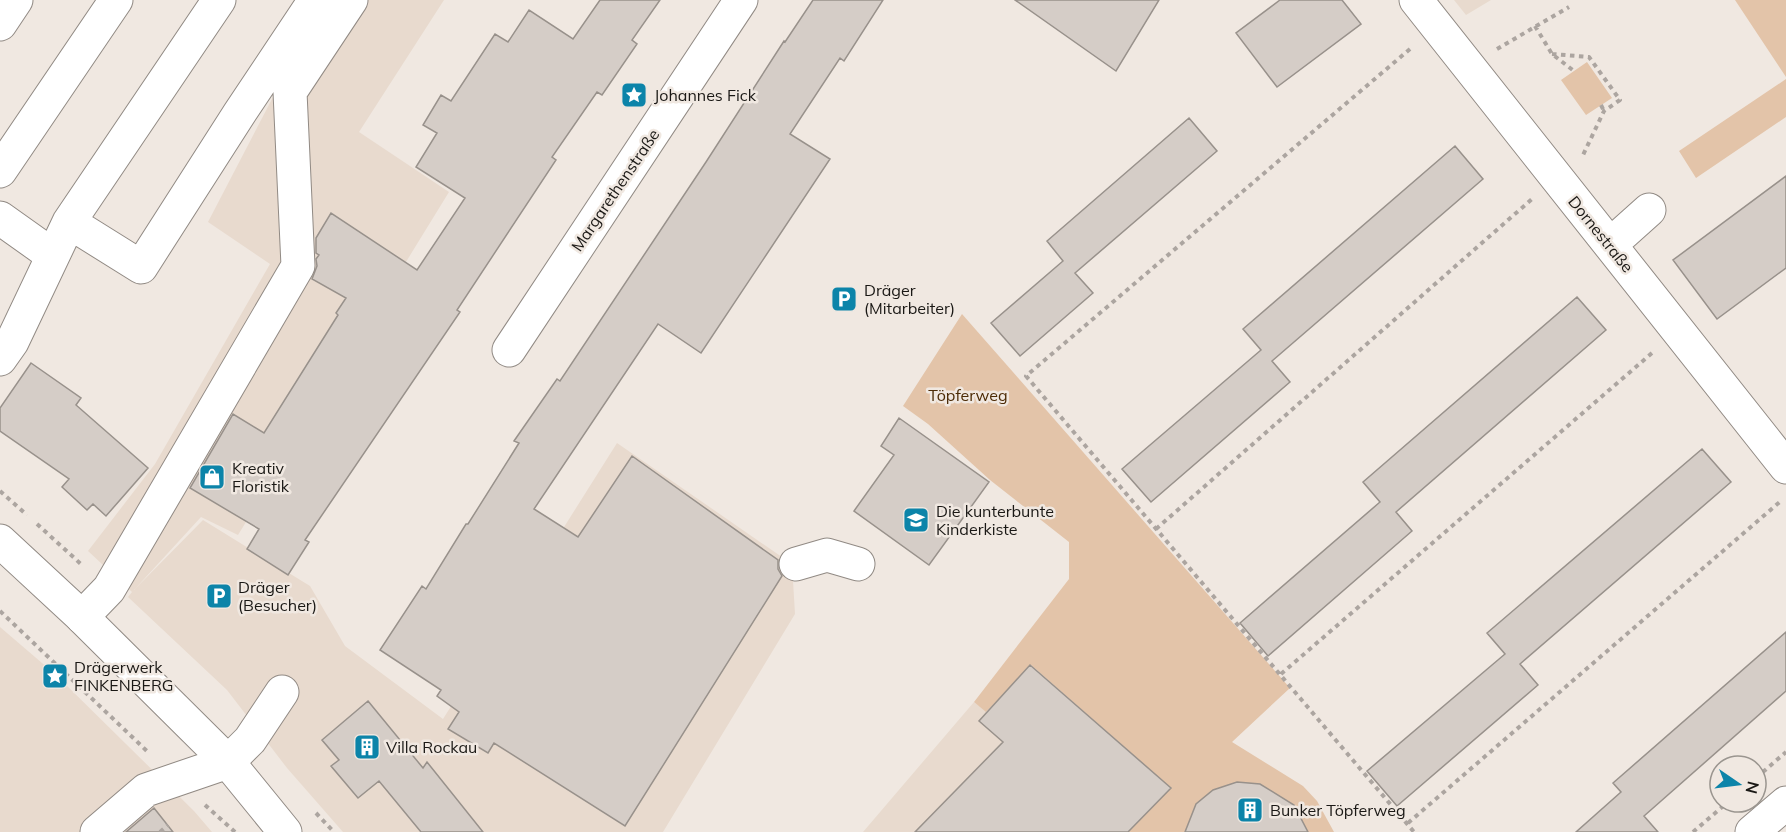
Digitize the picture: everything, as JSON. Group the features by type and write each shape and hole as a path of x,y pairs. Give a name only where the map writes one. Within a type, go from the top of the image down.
{"street":[{"path":"0,24 16,0"},
{"path":"0,171 116,0"},
{"path":"0,359 12,342 69,222 219,0"},
{"path":"69,222 141,267 315,0"},
{"path":"82,617 109,589 298,266 290,92 351,0"},
{"name":"Margarethenstraße","path":"509,350 741,0"},
{"name":"Dornestraße","path":"1432,9 1468,66 1786,467"},
{"path":"1611,244 1649,210"},
{"path":"0,218 52,255"},
{"path":"0,541 82,617 228,762 285,832"},
{"path":"796,564 827,555 858,564"},
{"path":"96,832 146,790 228,762 250,740 282,692"},
{"path":"1752,832 1786,803"}],"path":[{"path":"1468,66 1569,7"},
{"path":"1414,832 1026,376 1432,9"},
{"path":"1535,26 1552,54 1574,71"},
{"path":"1156,529 1562,184 1604,111 1620,100 1589,57 1552,54"},
{"path":"1601,105 1604,111"},
{"path":"1281,674 1678,330"},
{"path":"1408,823 1786,496"},
{"path":"0,611 177,780 235,832"},
{"path":"1768,768 1786,752"},
{"path":"1693,832 1714,814"},
{"path":"160,832 168,825"}],"shaded area":[{"path":"335,0 444,0 359,132 449,192 238,535 201,517 134,590 203,520 310,586 345,646 443,719 617,443 792,564 795,614 663,832 343,832 287,768 227,690 128,597 132,592 88,551 155,464 270,264 208,222 272,99"},
{"path":"1454,0 1491,0 1466,15"},
{"path":"0,627 56,675 194,811 212,832 0,832"},
{"path":"1030,665 1171,788 1128,832 863,832 974,702 987,712"}],"green space":[{"path":"1735,0 1786,0 1786,77"},
{"path":"1587,62 1612,98 1586,115 1561,80"},
{"path":"1786,79 1786,117 1696,178 1679,151"},
{"name":"Töpferweg","path":"962,314 1290,688 1232,742 1303,786 1317,801 1334,832 1128,832 1171,788 1031,665 986,712 974,702 1069,579 1069,542 990,480 928,424 903,406"}],"building":[{"path":"600,0 660,0 632,40 637,44 602,95 597,92 552,157 556,160 457,310 460,312 305,540 309,542 288,575 247,549 259,529 190,488 233,414 264,433 338,315 336,313 346,298 312,279 319,255 316,253 316,238 331,213 417,270 465,198 416,167 437,133 423,125 441,95 451,101 495,34 508,42 529,10 573,39"},
{"path":"813,0 883,0 844,61 840,58 790,134 830,159 701,353 658,324 534,509 578,537 632,456 778,560 778,569 782,576 625,826 494,743 488,753 448,729 459,712 437,696 441,690 380,650 422,586 426,589 519,443 514,441 557,379 560,381"},
{"path":"1015,0 1159,0 1116,71"},
{"path":"1280,0 1342,0 1361,24 1277,87 1236,33"},
{"path":"1189,118 1217,151 1075,273 1093,293 1020,356 991,323 1063,261 1047,241"},
{"path":"1455,146 1483,179 1272,361 1290,382 1151,502 1122,469 1261,350 1243,329"},
{"path":"1786,176 1786,268 1717,319 1673,260"},
{"path":"1577,297 1606,330 1396,512 1412,531 1268,656 1240,623 1380,502 1363,482"},
{"path":"31,363 81,398 76,405 148,468 106,516 93,504 87,510 62,487 69,479 0,431 0,408"},
{"path":"899,418 989,482 929,565 854,511 894,455 881,446"},
{"path":"1702,449 1731,482 1520,664 1538,685 1397,806 1367,771 1505,654 1487,633"},
{"path":"1786,632 1786,691 1714,754 1708,754 1708,760 1644,816 1658,832 1576,832 1621,792 1613,783"},
{"path":"1030,665 1171,788 1128,832 915,832 1003,742 979,721"},
{"path":"368,701 423,768 427,762 483,832 421,832 379,781 358,798 331,766 339,760 322,740"},
{"name":"Bunker Töpferweg","path":"1237,782 1260,784 1294,805 1308,832 1185,832 1196,804 1213,790"},
{"path":"154,808 173,832 126,832"}],"place":[{"name":"Johannes Fick","path":"634,95"},
{"name":"Dräger (Mitarbeiter)","path":"844,299"},
{"name":"Kreativ Floristik","path":"212,477"},
{"name":"Die kunterbunte Kinderkiste","path":"916,520"},
{"name":"Dräger (Besucher)","path":"219,596"},
{"name":"Drägerwerk FINKENBERG","path":"55,676"},
{"name":"Villa Rockau","path":"367,747"},
{"name":"Bunker Töpferweg","path":"1250,810"}]}
